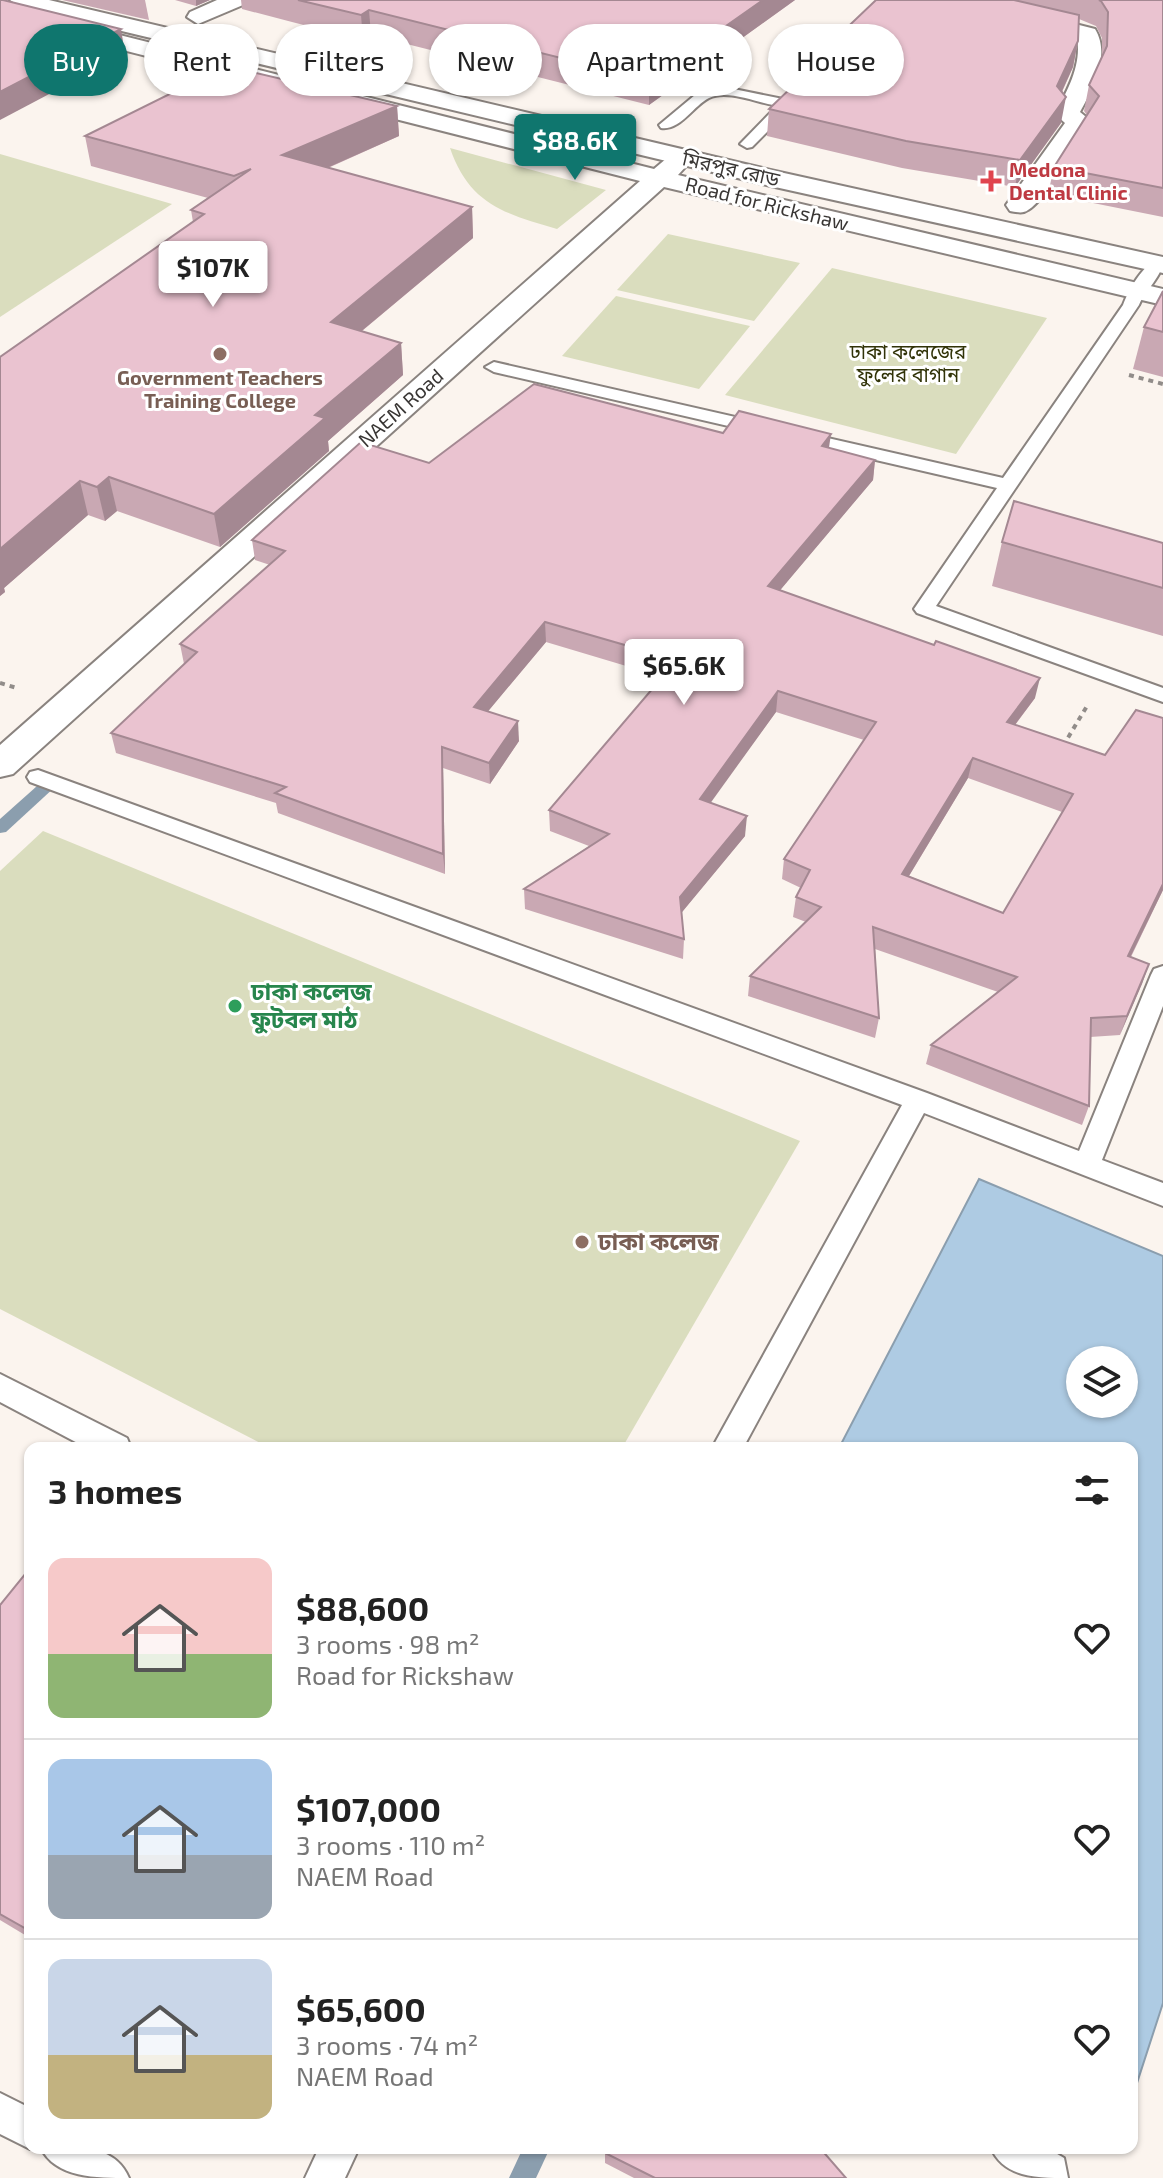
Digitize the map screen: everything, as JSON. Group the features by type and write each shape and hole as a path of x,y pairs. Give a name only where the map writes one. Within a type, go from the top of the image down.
{"main road":[{"name":"মিরপুর রোড","path":"21,0 684,157 1161,265"},
{"path":"123,0 228,24"},
{"path":"198,17 235,0"},
{"name":"Road for Rickshaw","path":"0,12 659,178 1163,297"},
{"path":"1000,13 1074,28 1087,34 1090,42 1082,86 1067,114 1079,121 1035,187 1019,205"},
{"name":"মিরপুর রোড","path":"641,119 777,151"},
{"name":"NAEM Road","path":"0,765 684,157 706,134"},
{"path":"988,198 1047,211"}],"lane":[{"path":"666,125 706,93 724,91 778,102 783,109 747,144"},
{"path":"1161,265 1136,291 1131,305 924,609 1163,695"},
{"path":"494,367 1008,485"},
{"path":"38,777 918,1100 1163,1195"},
{"path":"1087,1165 1163,975"},
{"path":"730,1442 918,1100"},
{"path":"0,1387 105,1442"},
{"path":"0,2112 24,2126"},
{"path":"70,2154 110,2178"},
{"path":"324,2178 337,2154"},
{"path":"1020,2154 1050,2172 1049,2178"}],"path":[{"path":"1062,748 1106,674"}],"green space":[{"path":"450,148 606,190 557,229 505,212 491,204 467,182"},
{"path":"0,154 172,204 0,317"},
{"path":"668,234 800,263 754,321 617,290"},
{"name":"ঢাকা কলেজের ফুলের বাগান","path":"832,268 1047,318 956,454 725,395"},
{"path":"616,296 750,326 699,389 562,356"},
{"name":"ঢাকা কলেজ ফুটবল মাঠ","path":"43,831 800,1141 625,1442 258,1442 0,1309 0,871"}],"water":[{"path":"979,1179 1163,1256 1163,2003 1138,2080 1138,1442 842,1442"}],"building":[{"path":"0,0 101,24 24,24 24,80 0,92"},
{"path":"298,0 763,0 729,24 558,24 558,57 542,53 542,24 429,25 369,10 361,15"},
{"path":"876,0 1014,0 1079,15 1078,41 1057,86 1066,97 1020,160 906,141 769,109 783,96 904,96 904,24 851,24"},
{"path":"1099,0 1163,0 1163,188 1054,167 1099,96 1089,85 1107,46 1108,12"},
{"path":"259,74 275,77 275,96 354,96 397,106 282,155 472,207 331,322 401,343 315,415 325,418 214,514 109,477 97,487 80,481 0,549 0,357 204,214 191,210 251,169 234,176 85,136 166,96 259,96"},
{"path":"1163,291 1163,332 1144,327"},
{"path":"534,384 723,433 739,411 831,434 822,446 875,460 768,586 934,645 936,641 1040,678 1007,722 1105,755 1136,710 1163,718 1163,884 1128,956 1149,964 1127,1016 1091,1018 1089,1106 931,1045 1017,977 873,927 879,1018 750,976 821,907 796,897 810,870 784,859 876,722 778,691 700,799 747,816 680,897 684,939 524,889 609,834 549,810 677,660 545,622 474,707 518,721 489,763 442,747 443,854 275,793 286,787 111,733 197,652 180,644 285,551 252,540 361,442 429,463","holes":["973,758 1073,794 1003,913 902,874"]},
{"path":"1014,501 1163,543 1163,588 1002,542"},
{"path":"24,1575 24,1928 0,1914 0,1605"},
{"path":"607,2154 825,2154 846,2178 655,2178"}],"waterway":[{"path":"0,828 51,782"},
{"path":"522,2178 534,2154"}],"place":[{"name":"Medona Dental Clinic","path":"991,181"},
{"name":"Government Teachers Training College","path":"220,354"},
{"name":"ঢাকা কলেজ ফুটবল মাঠ","path":"235,1006"},
{"name":"ঢাকা কলেজ","path":"582,1242"}]}
